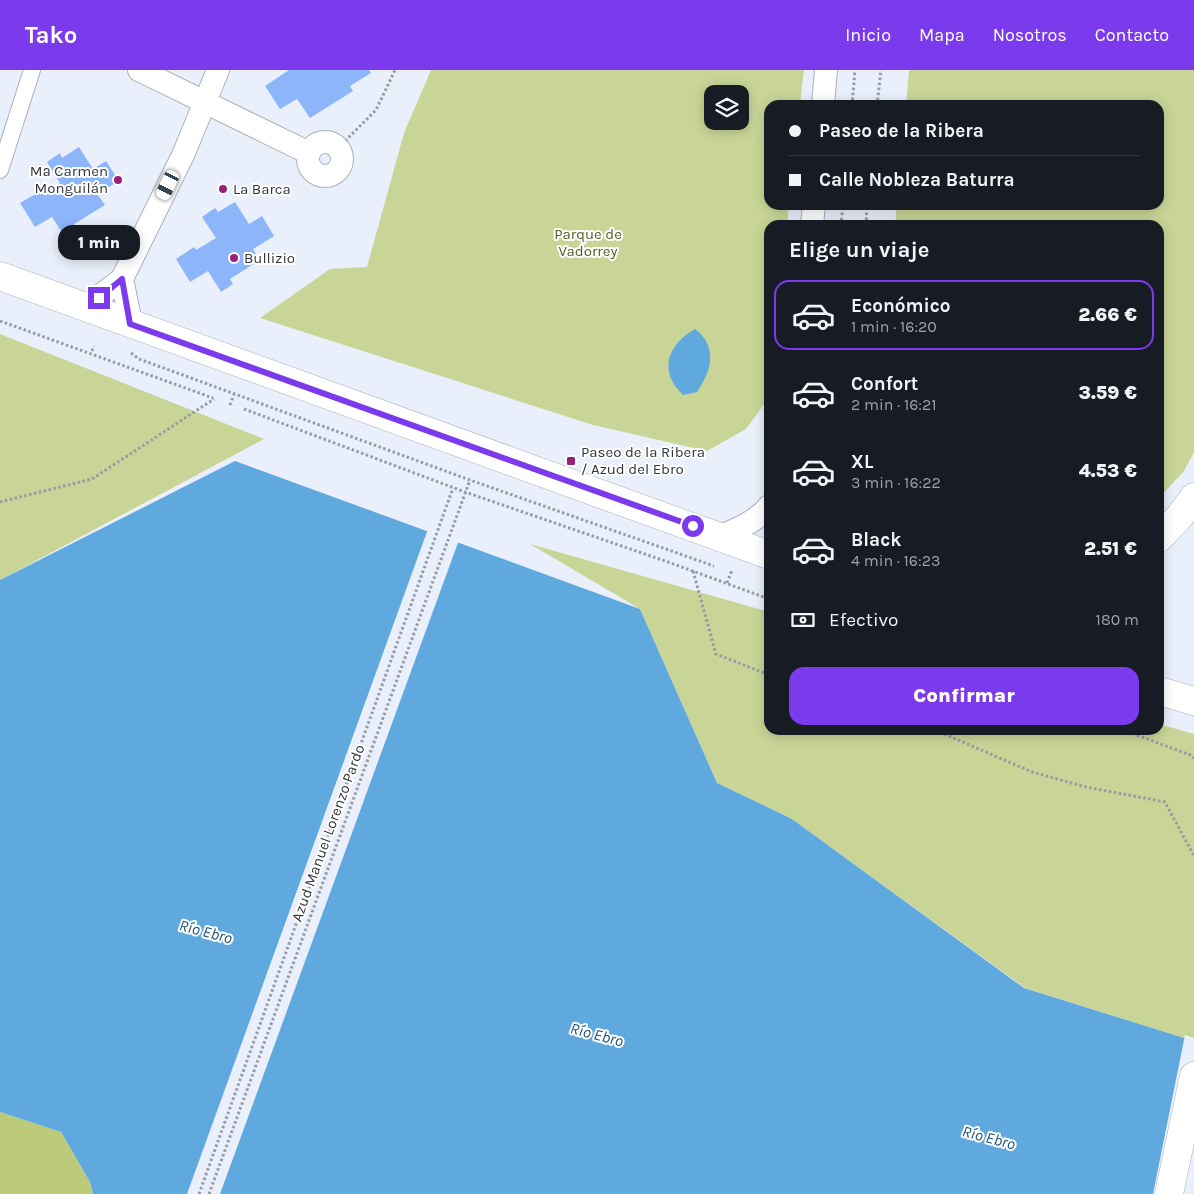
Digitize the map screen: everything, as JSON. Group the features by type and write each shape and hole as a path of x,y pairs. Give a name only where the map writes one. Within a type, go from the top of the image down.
{"main road":[{"path":"0,276 85,307 127,336 721,536 764,553"},
{"path":"1164,533 1194,497"},
{"path":"1164,692 1194,701"},
{"path":"1169,1194 1194,1076"}],"street":[{"path":"0,170 32,70"},
{"path":"139,70 309,153 314,145 319,143 330,143 338,148"},
{"path":"85,307 122,279 184,153 218,70"},
{"path":"823,100 826,70"},
{"path":"122,279 127,336"},
{"path":"721,536 739,528 764,512"}],"path":[{"path":"338,148 376,110 395,70"},
{"path":"852,100 855,70"},
{"path":"878,100 881,70"},
{"path":"0,321 214,399 92,479 0,502"},
{"path":"127,336 138,359 523,499 716,566"},
{"path":"92,351 94,346"},
{"path":"230,405 234,394"},
{"path":"244,409 453,488 764,597"},
{"name":"Azud Manuel Lorenzo Pardo","path":"209,1194 470,480"},
{"name":"Azud Manuel Lorenzo Pardo","path":"198,1194 453,488"},
{"path":"726,583 735,562"},
{"path":"724,568 737,570"},
{"path":"693,571 716,654 764,673"},
{"path":"947,735 1032,772 1086,788 1165,802 1194,856"},
{"path":"1136,735 1193,756 1194,759"}],"green space":[{"name":"Parque de Vadorrey","path":"431,70 804,70 801,100 764,100 764,210 788,210 788,220 764,220 764,404 746,429 707,451 593,425 260,318 330,269 367,267 404,133"},
{"path":"909,70 1194,70 1194,452 1184,471 1164,493 1164,220 896,220 896,210 1164,210 1164,100 906,100"},
{"path":"0,334 264,439 0,580"},
{"path":"530,544 764,611 764,735 1164,735 1164,725 1194,734 1194,1041 1025,988 792,819 717,783 640,609"},
{"path":"0,1112 61,1132 90,1182 93,1194 0,1194"}],"water":[{"path":"695,329 707,343 710,351 709,367 697,392 683,395 670,377 669,359 678,343 685,335"},
{"name":"Río Ebro","path":"235,461 640,609 717,783 792,819 1024,988 1194,1041 1194,1194 93,1194 90,1182 61,1132 0,1112 0,580"}],"pier":[{"path":"428,529 459,540 220,1194 187,1194"},
{"path":"1185,1035 1194,1038 1194,1194 1153,1194"}],"building":[{"path":"289,70 369,70 371,73 350,86 353,91 310,118 297,99 280,109 265,86"},
{"path":"79,147 93,169 106,161 119,181 97,194 105,205 74,224 78,230 65,237 52,217 35,227 20,203 39,192 40,195 60,183 47,162 60,153 62,158"},
{"path":"235,202 249,224 262,216 274,236 253,249 260,260 230,279 233,284 221,292 208,271 190,282 176,259 194,247 196,250 216,238 202,217 215,208 218,212"}],"place":[{"name":"Mª Carmen Monguilán","path":"118,180"},
{"name":"La Barca","path":"223,189"},
{"name":"Bullizio","path":"234,258"},
{"name":"Paseo de la Ribera / Azud del Ebro","path":"571,461"}],"route":[{"path":"99,298 122,279 130,324 693,526"}]}
